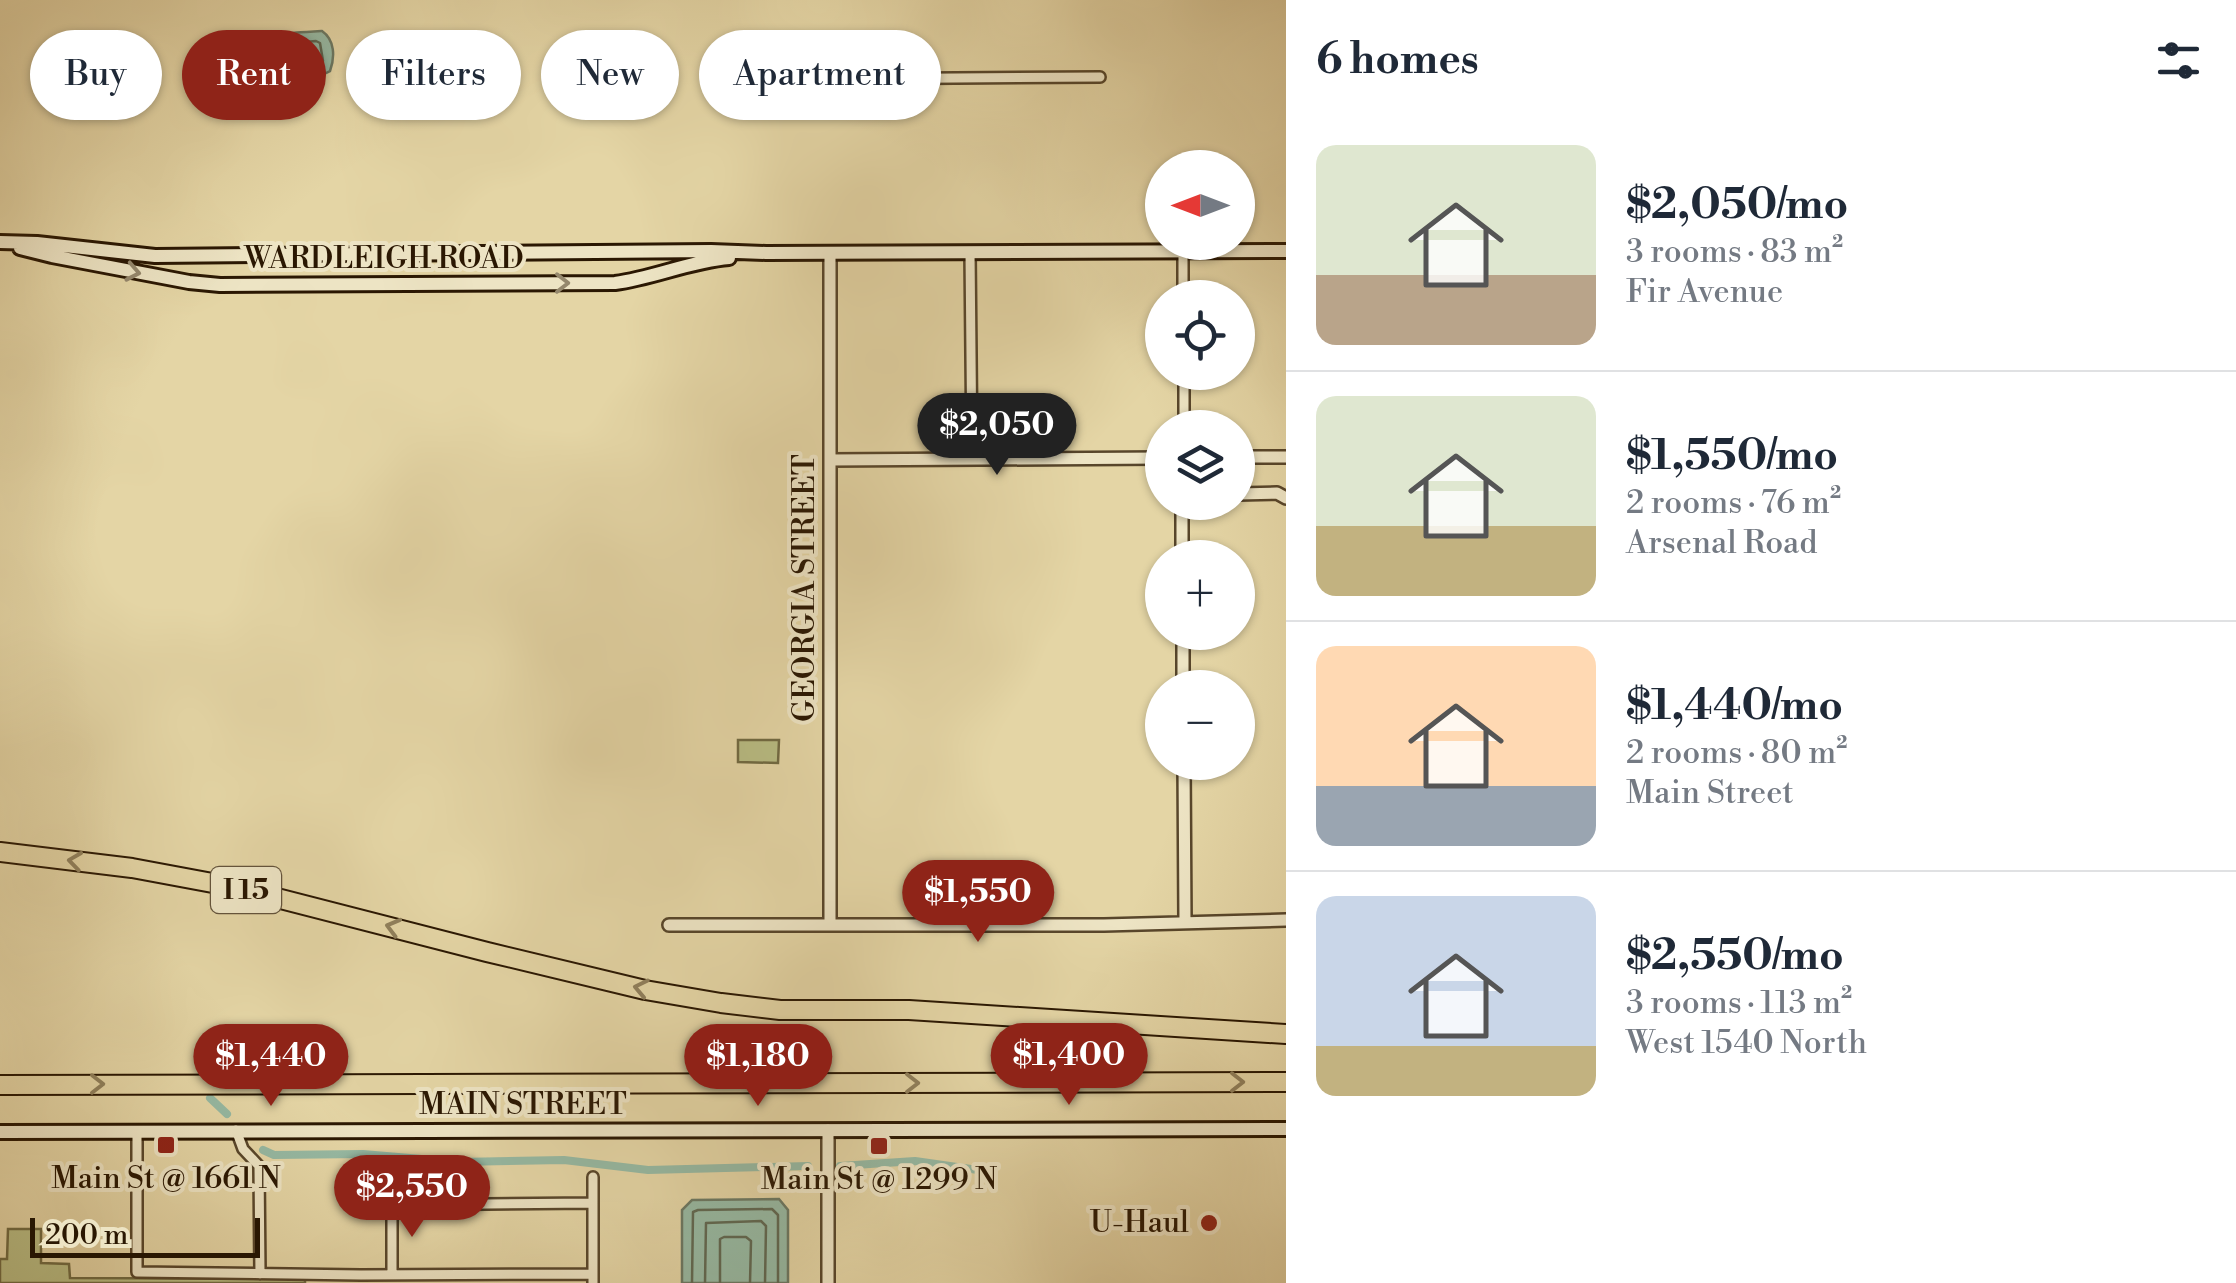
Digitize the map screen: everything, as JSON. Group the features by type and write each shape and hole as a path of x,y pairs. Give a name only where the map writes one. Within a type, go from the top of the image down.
{"highway":[{"name":"I 15","path":"0,852 132,868 234,888 646,990 720,1002 780,1010 909,1010 1286,1034"},
{"path":"1158,1024 1286,1024"},
{"path":"0,1084 1286,1082"}],"main road":[{"name":"WARDLEIGH ROAD","path":"2,242 52,256 220,285 615,283 704,261 766,253"},
{"name":"WARDLEIGH ROAD","path":"2,242 155,256 1145,251"},
{"name":"WARDLEIGH ROAD","path":"1255,250 1286,250"},
{"name":"MAIN STREET","path":"0,1132 1286,1129"}],"street":[{"path":"941,78 1100,77"},
{"path":"970,252 972,458"},
{"name":"GEORGIA STREET","path":"830,253 830,924"},
{"path":"1255,458 1286,457"},
{"path":"830,460 1145,458"},
{"path":"1255,494 1277,493 1286,498"},
{"path":"1184,780 1185,922"},
{"path":"669,925 1286,920"},
{"path":"236,1130 244,1149 260,1166 260,1274"},
{"path":"828,1130 828,1283"},
{"path":"137,1131 138,1272 360,1279 392,1275 593,1279 593,1177"},
{"path":"392,1275 392,1204 593,1203"}],"green space":[{"path":"738,740 779,740 778,763 738,762"},
{"path":"8,1229 41,1229 41,1263 69,1264 70,1278 305,1279 305,1283 0,1283 0,1259 7,1259"}],"water":[{"path":"326,36 332,44 330,71 326,73"},
{"path":"779,1199 788,1210 788,1283 682,1283 682,1210 692,1200"}],"waterway":[{"path":"210,1098 227,1114"},
{"path":"263,1150 274,1155 363,1154 457,1162 564,1160 648,1170 808,1166"},
{"path":"840,1166 915,1161 992,1172"}],"place":[{"name":"Main St @ 1661 N","path":"166,1145"},
{"name":"Main St @ 1299 N","path":"879,1146"},
{"name":"U-Haul","path":"1209,1223"}]}
